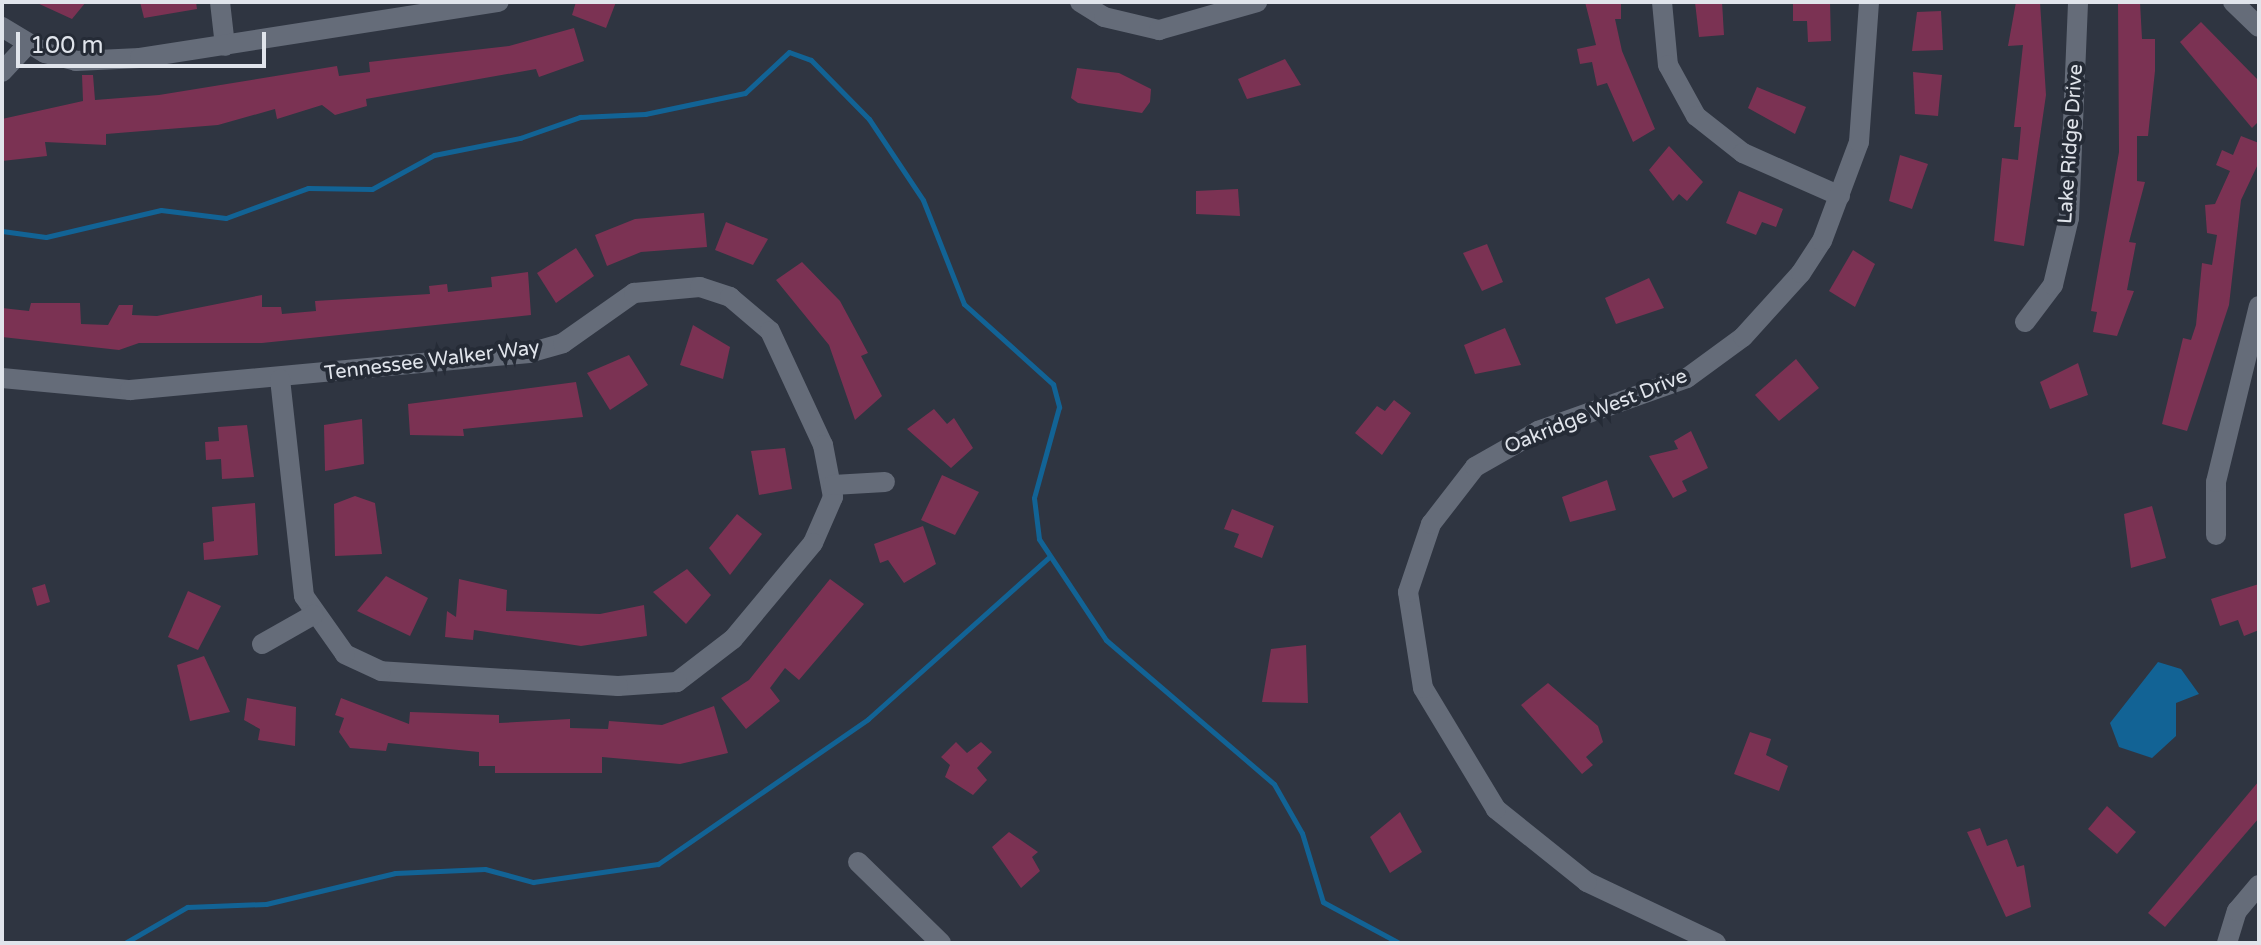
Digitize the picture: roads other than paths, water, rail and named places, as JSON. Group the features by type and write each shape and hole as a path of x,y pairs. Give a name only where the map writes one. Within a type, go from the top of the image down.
{"street":[{"path":"220,2 225,46"},
{"path":"2,27 27,45 76,61 225,46 499,2"},
{"path":"1080,2 1104,17 1159,30 1257,2"},
{"path":"1662,2 1668,65 1696,116 1743,153 1840,196"},
{"name":"Oakridge West Drive","path":"1716,943 1587,882 1496,809 1423,688 1408,592 1431,524 1475,467 1538,431 1629,403 1718,358 1801,273 1840,196 1862,127 1869,2"},
{"name":"Lake Ridge Drive","path":"2025,322 2053,285 2069,218 2078,2"},
{"path":"2,72 27,45"},
{"name":"Tennessee Walker Way","path":"2,378 130,390 280,379 529,353 563,343 634,293 700,287 730,297 770,331 823,445 833,485"},
{"path":"2216,535 2216,482 2251,391 2259,306"},
{"path":"280,379 304,596 313,615 345,654 381,671 618,686 677,682 733,639 813,543 833,485 885,482"},
{"path":"262,644 313,615"},
{"path":"858,862 941,943"},
{"path":"2227,943 2237,911 2259,885"}],"water":[{"path":"2158,662 2181,669 2199,694 2176,703 2176,736 2152,758 2119,747 2110,723"}],"waterway":[{"path":"2,231 46,237 161,210 226,218 308,188 372,189 434,155 520,138 580,117 645,114 745,93 789,52 811,60 869,119 923,200 964,304 1053,384 1059,407 1034,498 1039,539 1106,640 1274,784 1302,833 1323,902 1399,943"},
{"path":"125,943 187,907 266,904 395,873 485,869 533,882 658,864 868,719 1050,556"}]}
